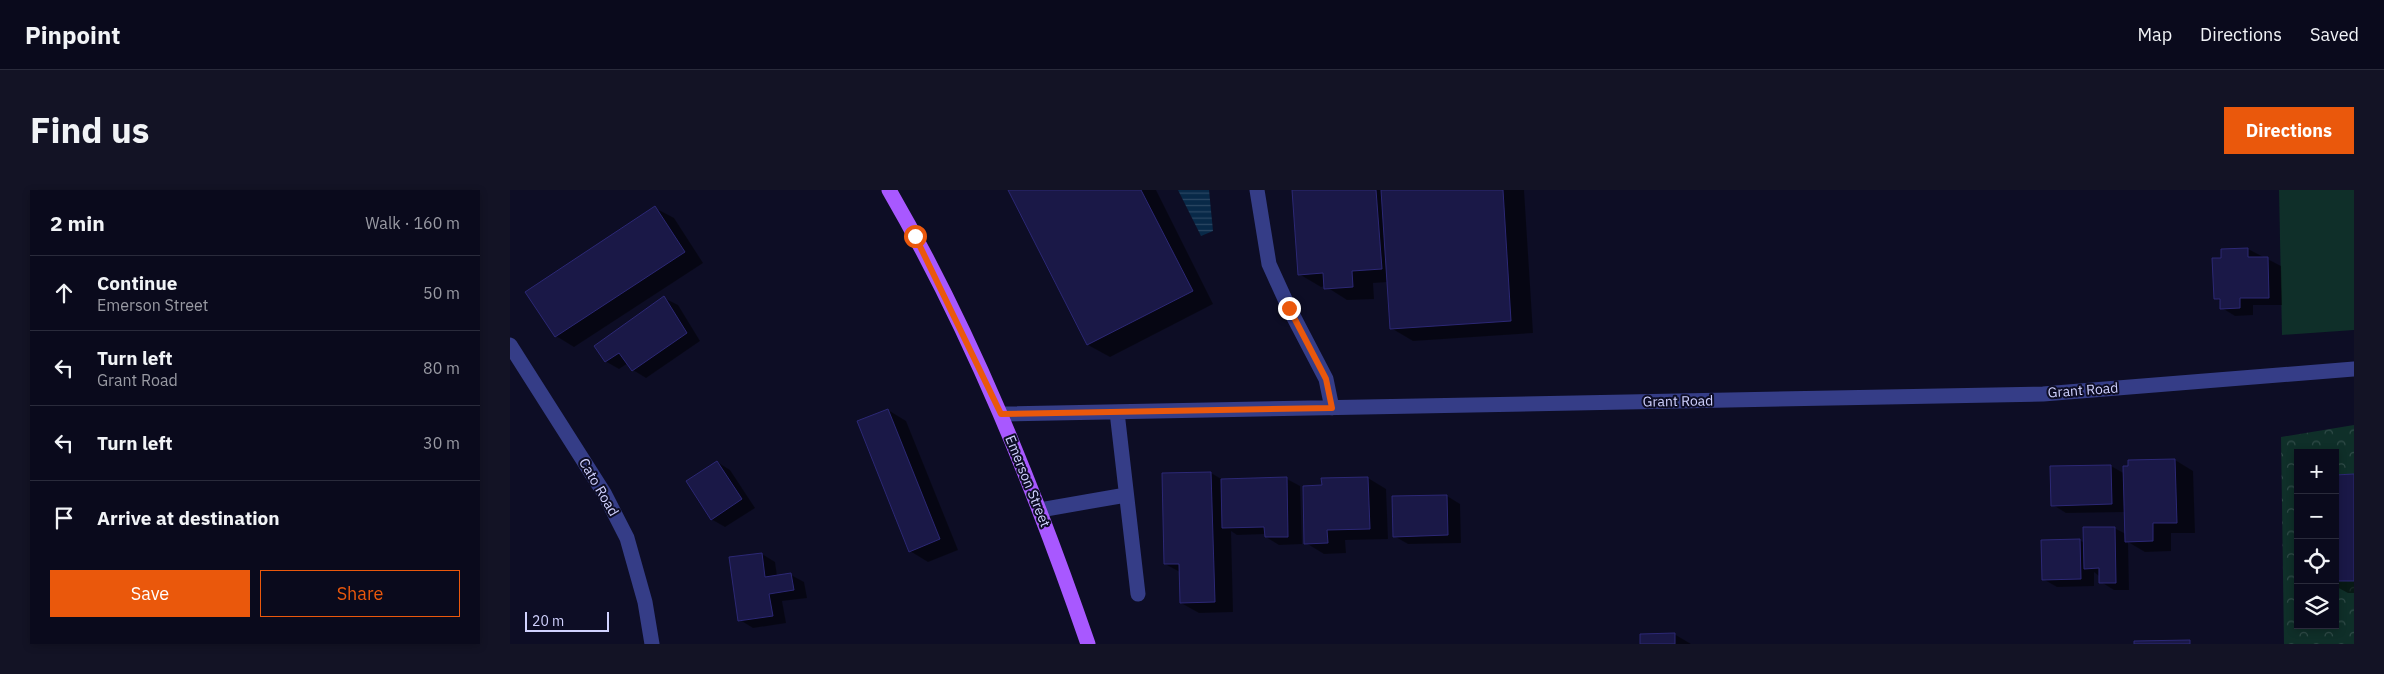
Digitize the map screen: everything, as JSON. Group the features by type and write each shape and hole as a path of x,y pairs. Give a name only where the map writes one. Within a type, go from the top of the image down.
{"main road":[{"name":"Emerson Street","path":"889,190 915,236 1001,414 1040,510 1088,644"}],"street":[{"path":"1257,190 1269,264 1289,308 1326,379 1332,408"},
{"name":"Cato Road","path":"510,345 604,492 627,538 645,602 652,644"},
{"name":"Grant Road","path":"1001,414 2043,394 2354,369"},
{"path":"1117,412 1138,594"},
{"path":"1040,510 1126,495"}],"green space":[{"path":"2279,190 2354,190 2354,330 2282,335"},
{"path":"2354,425 2354,644 2284,644 2281,437"}],"water":[{"path":"1178,190 1209,190 1213,231 1201,236"}],"building":[{"path":"1008,190 1141,190 1193,291 1087,345"},
{"path":"1292,190 1376,190 1382,269 1352,271 1353,287 1324,289 1323,273 1298,275"},
{"path":"1381,190 1503,190 1511,321 1390,329"},
{"path":"655,206 685,252 555,337 525,292"},
{"path":"2248,248 2248,257 2268,257 2269,298 2240,298 2240,308 2220,309 2220,299 2214,299 2212,258 2221,258 2221,249"},
{"path":"664,296 687,333 632,371 619,353 605,362 594,346"},
{"path":"888,409 940,539 909,552 857,421"},
{"path":"2175,459 2177,523 2153,523 2153,541 2125,542 2123,466 2128,466 2128,460"},
{"path":"717,461 742,499 711,520 686,481"},
{"path":"2111,465 2112,504 2051,506 2050,466"},
{"path":"1211,472 1215,602 1180,603 1179,564 1164,564 1162,473"},
{"path":"2354,474 2354,581 2339,581 2339,475"},
{"path":"1287,477 1288,537 1265,537 1264,527 1222,528 1221,479"},
{"path":"1368,477 1370,529 1327,530 1328,543 1304,544 1303,486 1322,485 1321,478"},
{"path":"1447,495 1448,535 1393,537 1392,496"},
{"path":"2083,527 2115,527 2116,583 2099,583 2099,568 2084,569"},
{"path":"2080,539 2081,579 2042,580 2041,540"},
{"path":"762,553 765,577 791,573 794,590 769,594 773,616 738,621 729,557"},
{"path":"1675,633 1675,644 1640,644 1640,634"},
{"path":"2190,640 2190,644 2134,644 2134,641"}],"route":[{"path":"915,236 1001,414 1332,408 1326,379 1289,308"}]}
